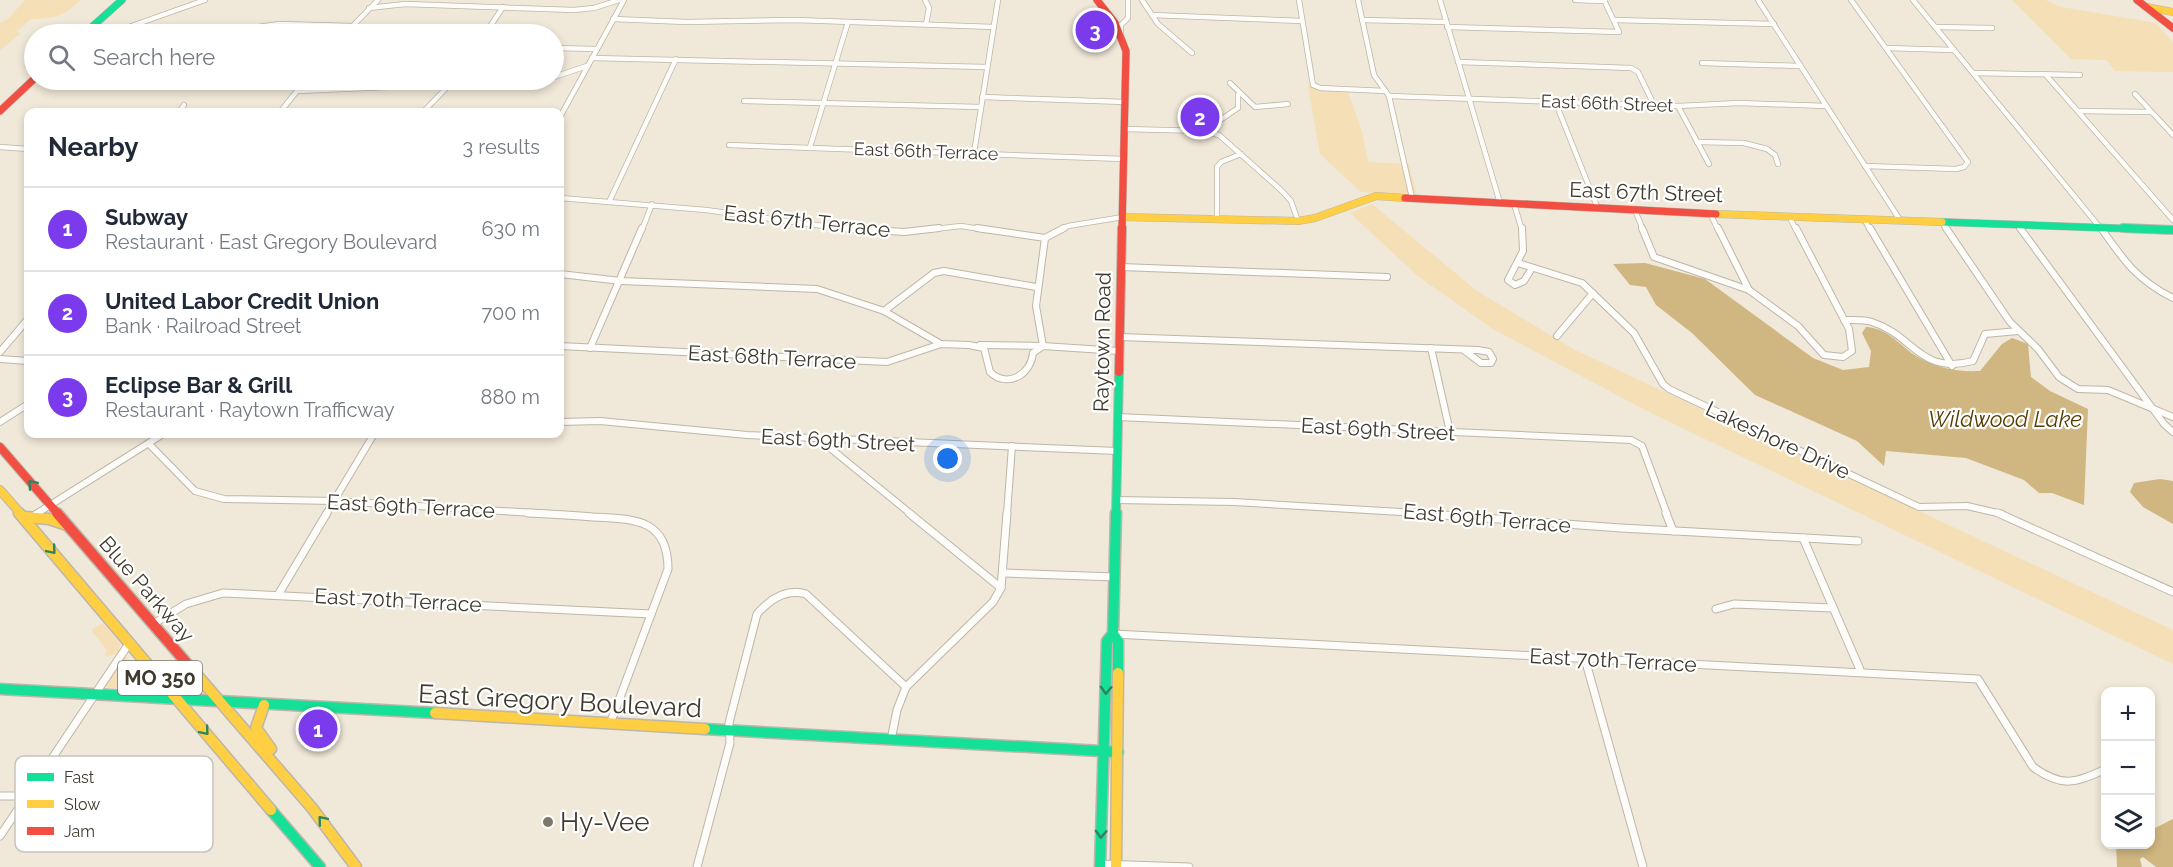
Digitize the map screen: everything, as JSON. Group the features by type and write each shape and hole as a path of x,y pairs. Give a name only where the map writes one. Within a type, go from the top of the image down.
{"main road":[{"path":"95,24 122,0"},
{"name":"Raytown Road","path":"1097,0 1121,35 1126,51 1113,634 1118,641 1116,866"},
{"path":"2141,3 2173,12"},
{"path":"2141,3 2173,28"},
{"path":"0,111 24,88"},
{"name":"East 67th Street","path":"1123,217 1298,221 1316,218 1364,198 1376,196 1598,209 2173,230"},
{"name":"Blue Parkway","path":"0,447 331,830 356,867"},
{"name":"MO 350","path":"0,489 27,518 320,867"},
{"path":"27,518 49,519 68,526"},
{"name":"Raytown Road","path":"1100,866 1107,641 1113,634"},
{"name":"East Gregory Boulevard","path":"0,689 1118,753"},
{"path":"264,705 256,728 279,760 282,774"}],"street":[{"path":"136,24 205,0"},
{"path":"354,24 378,0"},
{"path":"369,8 405,3 585,9 619,0"},
{"path":"564,109 624,0"},
{"path":"925,0 928,8 926,24"},
{"path":"974,153 998,0"},
{"path":"1121,35 1122,25 1128,15 1128,0"},
{"path":"1142,0 1152,15 1191,53"},
{"path":"1152,15 1302,21 1299,0"},
{"path":"1358,0 1374,75 1387,94 1412,198"},
{"path":"1440,0 1500,203"},
{"path":"1362,20 1618,33 1620,30 1604,0 1575,0"},
{"path":"1758,0 1900,220"},
{"path":"1851,0 1968,160 1965,166 1956,169 1865,166"},
{"path":"1913,0 2100,227 2134,275 2173,298"},
{"path":"492,24 503,7"},
{"path":"614,19 687,22 760,19 994,27"},
{"path":"1614,20 1774,24"},
{"name":"East 66th Street","path":"1302,21 1311,82 1315,87 1469,99 1678,106 1739,103 1826,106"},
{"path":"810,147 848,22"},
{"path":"1935,27 1992,28"},
{"path":"564,48 597,49"},
{"path":"1886,48 1954,50"},
{"path":"592,58 987,67"},
{"path":"609,202 676,59"},
{"path":"1458,62 1627,67 1638,72 1654,105"},
{"path":"1702,63 1800,66"},
{"path":"564,74 587,66"},
{"path":"1974,74 2080,75"},
{"path":"2046,75 2173,220"},
{"path":"1230,83 1255,106 1288,104"},
{"path":"283,108 297,91 318,90"},
{"path":"427,108 444,90"},
{"path":"2134,94 2173,135"},
{"path":"1204,131 1238,108 1238,95"},
{"path":"982,97 1125,102"},
{"path":"744,101 980,107"},
{"path":"1555,101 1598,209"},
{"path":"1678,106 1709,165"},
{"path":"2078,111 2151,112"},
{"path":"1124,129 1204,131 1219,135 1282,191 1291,201 1298,221"},
{"path":"1697,142 1751,144 1773,153 1779,164"},
{"name":"East 66th Terrace","path":"729,145 1124,159"},
{"path":"0,147 24,149"},
{"path":"1217,220 1217,167 1221,162 1241,154"},
{"name":"East 67th Terrace","path":"564,198 652,204 862,231 904,232 961,226 1045,238"},
{"path":"590,348 621,281 652,204"},
{"path":"1514,204 1526,241 1525,252 1508,280 1511,284 1521,283 1532,268"},
{"path":"1635,210 1654,256 1749,290 1797,326 1824,355 1843,357 1852,351 1852,340 1844,320 1789,216"},
{"path":"1710,213 1749,290"},
{"path":"980,345 984,348 987,370 994,377 1005,379 1025,374 1032,365 1033,353 1043,346 1035,326 1036,286 1045,238 1068,226 1123,217"},
{"path":"1864,219 1952,366"},
{"path":"1941,221 2018,331 2038,349 2054,371 2069,385 2089,390 2108,390 2173,417"},
{"path":"2017,224 2153,409 2173,432"},
{"name":"Lakeshore Drive","path":"1518,263 1574,279 1593,292 1634,333 1651,359 1663,384 1669,389 1919,507 1967,506 1999,513 2173,592"},
{"path":"1121,267 1387,277"},
{"path":"884,311 934,273 944,271 1036,286"},
{"path":"564,274 621,281 817,289 884,311 939,343"},
{"path":"1557,336 1593,292"},
{"path":"1844,320 1878,324 1923,357 1952,366 1973,361 1984,334 2018,331"},
{"path":"0,352 24,324"},
{"path":"1120,337 1465,351"},
{"name":"East 68th Terrace","path":"564,346 887,362 914,356 939,343 1119,351"},
{"path":"1431,348 1449,432"},
{"path":"0,359 24,361"},
{"path":"0,422 24,407"},
{"name":"East 69th Street","path":"1118,417 1631,440 1642,446 1673,531"},
{"name":"East 69th Street","path":"564,422 600,421 747,435 819,439 1117,451"},
{"path":"27,518 157,438"},
{"path":"278,595 372,438"},
{"path":"819,439 1002,588"},
{"name":"East 69th Terrace","path":"149,444 189,486 205,495 224,499 334,501 630,519 653,527 666,543 668,561 651,614"},
{"path":"891,740 897,710 906,687 993,602 1002,588 1012,446"},
{"name":"East 69th Terrace","path":"1116,500 1415,511 1673,531 1858,541"},
{"path":"1803,538 1861,672"},
{"path":"1004,573 1115,577"},
{"path":"697,867 730,743 728,731 757,614 779,595 791,590 806,594 906,687"},
{"name":"East 70th Terrace","path":"152,624 186,604 207,596 224,593 651,614"},
{"path":"1716,609 1723,605 1734,604 1833,608"},
{"path":"610,724 651,614"},
{"name":"East 70th Terrace","path":"1113,634 1978,679 2033,767 2045,777 2059,783 2076,782 2101,771"},
{"path":"53,756 130,642"},
{"path":"1585,659 1643,867"},
{"path":"0,836 15,813"},
{"path":"1100,866 1189,867"}],"shaded area":[{"path":"25,0 80,0 58,16 31,19 16,32 21,33 0,50 0,23 8,19"},
{"path":"2012,0 2045,0 2061,7 2156,23 2173,43 2173,72 2115,71 2106,60 2071,59"},
{"path":"1308,86 1346,87 1362,131 1368,162 1409,164 1417,196 1361,192 1320,154"},
{"path":"1372,204 1477,291 1575,350 2173,630 2173,664 1649,412 1493,329 1419,277 1350,213"},
{"path":"103,623 120,644 119,651 114,655 105,656 107,650 92,631"},
{"path":"123,657 126,657 154,691 105,687 105,683"}],"water":[{"name":"Wildwood Lake","path":"1645,263 1705,279 1813,358 1843,370 1869,367 1871,351 1862,333 1866,327 1886,333 1929,363 1962,371 1980,371 2002,344 2012,338 2028,344 2031,377 2050,391 2088,409 2084,505 2052,493 2039,493 2024,480 1966,458 1886,451 1884,466 1857,441 1755,395 1692,333 1656,305 1646,287 1630,285 1613,264"},
{"path":"2160,479 2173,481 2173,524 2143,507 2130,492 2134,483"},
{"path":"2173,819 2173,867 2156,867 2143,857 2140,859 2142,867 2117,867 2116,849 2155,849 2155,828"}],"traffic: fast":[{"path":"95,24 122,0"},
{"path":"1942,222 2173,230"},
{"path":"1118,673 1118,641 1113,634 1119,372"},
{"path":"1100,867 1107,641 1113,634"},
{"path":"0,689 435,713"},
{"path":"705,729 1118,752"},
{"path":"271,810 320,867"}],"traffic: slow":[{"path":"2146,7 2173,12"},
{"path":"1123,217 1298,221 1315,218 1376,196 1405,198"},
{"path":"1716,214 1942,222"},
{"path":"0,490 271,810"},
{"path":"25,517 49,519 64,524"},
{"path":"190,667 312,808 356,867"},
{"path":"1116,867 1118,673"},
{"path":"264,705 256,728 271,749"},
{"path":"435,713 705,729"}],"traffic: jam":[{"path":"1097,0 1115,23 1126,51 1119,372"},
{"path":"2137,0 2173,28"},
{"path":"0,111 24,88"},
{"path":"1405,198 1716,214"},
{"path":"0,447 190,667"}],"place":[{"name":"Eclipse Bar & Grill","path":"1095,30"},
{"name":"United Labor Credit Union","path":"1200,117"},
{"name":"Subway","path":"318,729"},
{"name":"Hy-Vee","path":"548,822"}]}
